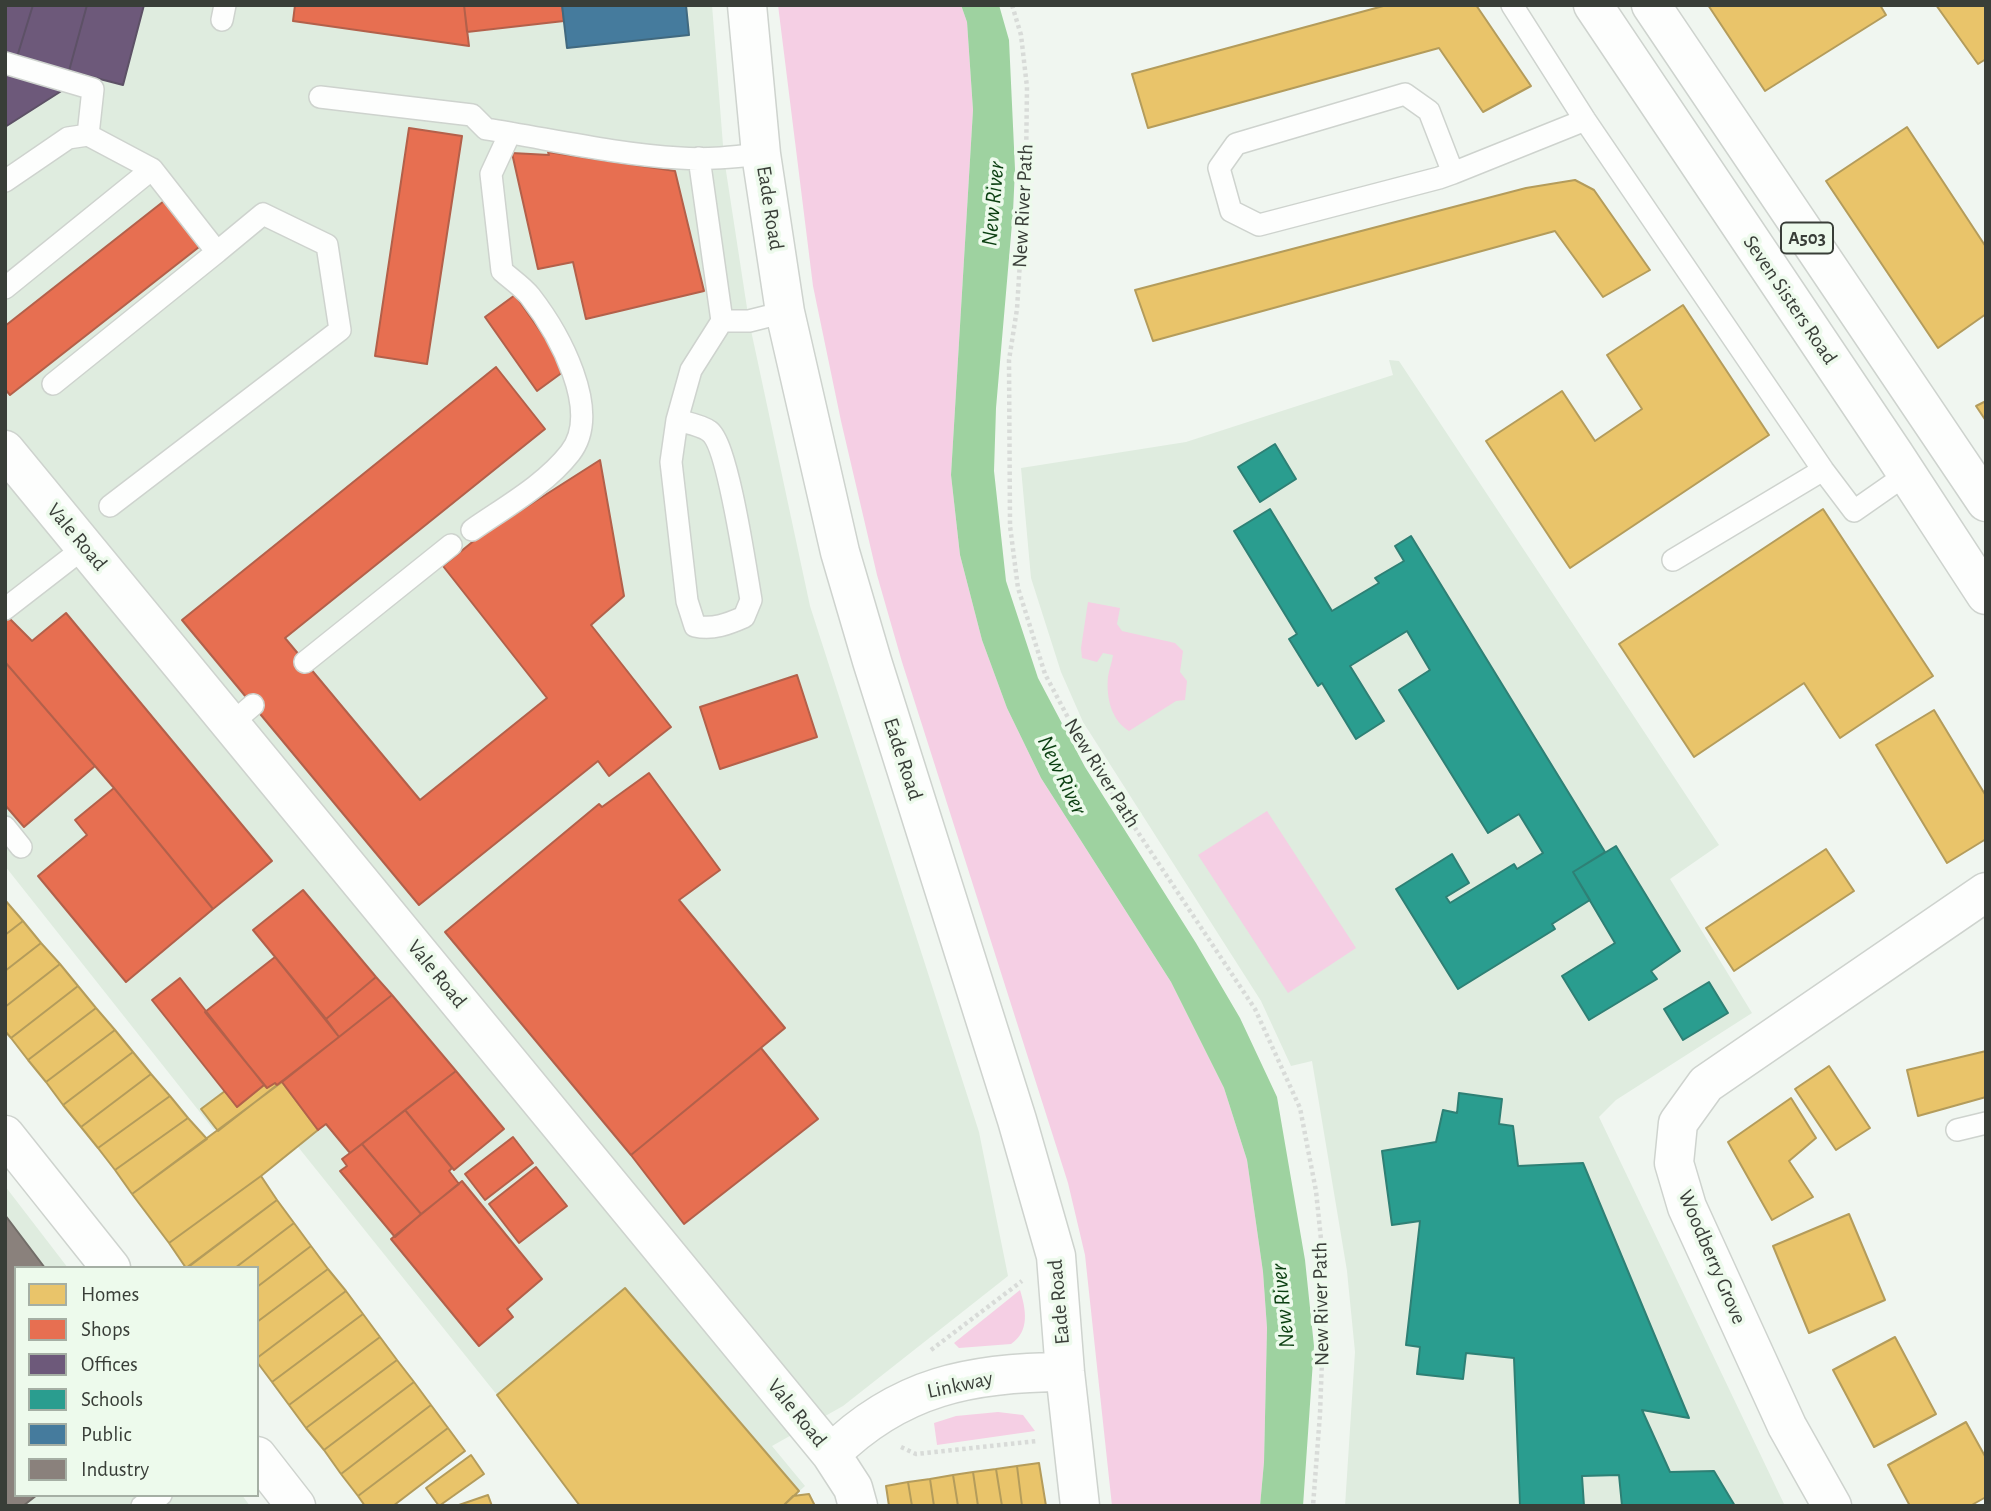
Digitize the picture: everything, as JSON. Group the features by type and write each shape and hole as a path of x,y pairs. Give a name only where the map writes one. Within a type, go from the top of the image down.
{"main road":[{"name":"Eade Road","path":"747,5 761,154 785,312 840,552 1009,1094 1056,1255 1065,1372 1080,1506"},
{"name":"Seven Sisters Road","path":"1593,5 1986,596"},
{"name":"A503","path":"1651,5 1986,502"},
{"name":"Vale Road","path":"5,450 85,547 242,714 831,1454 853,1488 858,1506"},
{"name":"Woodberry Grove","path":"1832,1506 1787,1426 1687,1207 1674,1163 1678,1123 1706,1084 1986,892"},
{"path":"5,1135 109,1266"},
{"name":"Linkway","path":"831,1454 846,1439 902,1402 937,1386 964,1380 1038,1372 1065,1372"},
{"path":"259,1459 296,1506"}],"lane":[{"path":"1512,5 1585,120 1823,470 1854,511 1907,474"},
{"path":"5,63 93,89 88,135"},
{"path":"1453,173 1429,111 1405,94 1236,144 1219,168 1231,211 1259,225 1453,173 1585,120"},
{"path":"320,97 472,115 486,129 643,154 699,158 761,154"},
{"path":"472,530 546,478 570,453 580,434 581,412 573,370 549,323 528,294 502,271 491,174 510,133"},
{"path":"5,181 68,138 88,135 152,169 217,252"},
{"path":"677,420 709,431 719,444 726,466 751,600 744,617 725,625 705,628 695,626 687,601 671,462 677,420 691,370 722,321 699,158"},
{"path":"5,288 152,169"},
{"path":"53,384 263,214 327,245 340,330 110,506"},
{"path":"722,321 749,321 785,312"},
{"path":"1673,560 1823,470"},
{"path":"305,662 451,545"},
{"path":"5,609 85,547"},
{"path":"5,827 21,847"},
{"path":"1957,1130 1986,1123"},
{"path":"142,1506 158,1497"}],"path":[{"name":"New River Path","path":"1012,5 1021,35 1027,87 1025,179 1017,309 1009,360 1010,526 1018,588 1045,674 1092,763 1255,1009 1300,1108 1316,1191 1325,1278 1320,1414 1313,1506"},
{"path":"925,1354 1028,1277"},
{"path":"897,1444 916,1454 1044,1440"}],"shaded area":[{"path":"5,5 712,5 724,158 749,321 810,606 979,1132 1008,1276 843,1406 772,1446 805,1486 783,1506 580,1506 497,1395 258,1097 214,1130 5,866"},
{"path":"778,5 961,5 967,22 973,110 951,475 960,555 982,640 1007,708 1041,778 1171,982 1224,1088 1247,1160 1263,1272 1267,1328 1264,1462 1260,1506 1112,1506 1085,1255 1068,1183 902,662 877,575 841,421 813,286"},
{"path":"1389,360 1399,361 1719,845 1670,879 1752,1013 1616,1100 1599,1117 1785,1506 1345,1506 1355,1352 1347,1271 1312,1061 1291,1066 1261,1001 1083,722 1061,672 1031,578 1021,468 1186,442 1393,375"},
{"path":"1088,602 1120,608 1117,624 1122,631 1175,643 1183,651 1180,672 1187,681 1185,700 1176,701 1129,731 1118,721 1108,692 1113,655 1103,653 1097,662 1082,658"},
{"path":"1267,811 1356,948 1288,993 1198,855"},
{"path":"5,1186 66,1266 14,1266 14,1497 243,1497 250,1506 5,1506"},
{"path":"1020,1290 1025,1312 1024,1326 1011,1344 959,1348 954,1343"},
{"path":"998,1412 1023,1415 1035,1431 937,1445 934,1423 956,1416"}],"water":[{"name":"New River","path":"961,5 999,5 1009,40 1015,169 996,408 994,471 1006,581 1038,678 1085,767 1240,1018 1277,1097 1305,1260 1314,1346 1303,1506 1260,1506 1264,1462 1267,1328 1263,1272 1247,1160 1224,1088 1171,982 1041,778 1007,708 982,640 960,555 951,475 973,110 967,22"}],"building: Homes":[{"path":"1387,5 1476,5 1531,86 1483,112 1439,48 1148,128 1132,74"},
{"path":"1708,5 1880,5 1886,15 1765,91"},
{"path":"1936,5 1986,5 1986,59 1978,64"},
{"path":"1907,127 1986,247 1986,314 1938,348 1826,181"},
{"path":"1575,180 1594,190 1650,270 1603,297 1555,231 1153,341 1135,290 1526,188"},
{"path":"1683,305 1769,435 1570,568 1486,441 1562,391 1595,441 1642,409 1607,355"},
{"path":"1986,401 1986,421 1976,406"},
{"path":"1823,509 1933,676 1840,738 1804,683 1694,757 1619,644"},
{"path":"1934,710 1986,796 1986,839 1947,863 1876,745"},
{"path":"1826,849 1854,891 1734,971 1706,928"},
{"path":"5,900 23,921 5,935"},
{"path":"23,921 41,943 5,971 5,935"},
{"path":"41,943 60,964 5,1007 5,971"},
{"path":"60,964 78,986 11,1038 5,1031 5,1007"},
{"path":"78,986 96,1008 28,1060 11,1038"},
{"path":"96,1008 115,1030 46,1082 28,1060"},
{"path":"115,1030 133,1052 63,1105 46,1082"},
{"path":"1986,1051 1986,1097 1918,1116 1907,1070"},
{"path":"133,1052 151,1074 81,1127 63,1105"},
{"path":"1829,1066 1870,1128 1836,1150 1795,1089"},
{"path":"151,1074 170,1096 98,1148 81,1127"},
{"path":"282,1082 318,1130 261,1176 169,1243 132,1194"},
{"path":"275,1083 277,1085 218,1131 201,1109 225,1091 237,1107 264,1085 267,1088"},
{"path":"170,1096 188,1118 115,1170 98,1148"},
{"path":"1791,1098 1816,1138 1789,1161 1813,1197 1772,1220 1728,1142"},
{"path":"188,1118 207,1139 132,1194 115,1170"},
{"path":"261,1176 277,1200 189,1266 185,1266 169,1243"},
{"path":"277,1200 294,1223 238,1266 190,1266"},
{"path":"1849,1214 1885,1300 1809,1333 1773,1246"},
{"path":"294,1223 311,1246 259,1285 259,1266 238,1266"},
{"path":"311,1246 328,1269 259,1321 259,1285"},
{"path":"328,1269 346,1291 259,1356 259,1321"},
{"path":"625,1288 799,1491 783,1506 580,1506 497,1395"},
{"path":"346,1291 363,1314 272,1382 259,1365 259,1356"},
{"path":"363,1314 380,1337 289,1405 272,1382"},
{"path":"380,1337 397,1360 306,1428 289,1405"},
{"path":"1895,1337 1936,1414 1874,1447 1833,1370"},
{"path":"397,1360 414,1382 324,1450 306,1428"},
{"path":"414,1382 431,1405 341,1474 324,1450"},
{"path":"431,1405 448,1428 358,1496 341,1474"},
{"path":"1966,1422 1986,1458 1986,1497 1970,1506 1910,1506 1888,1465"},
{"path":"448,1428 465,1451 393,1506 365,1506 358,1496"},
{"path":"471,1455 484,1474 439,1506 426,1488"},
{"path":"1039,1463 1046,1506 1022,1506 1017,1466"},
{"path":"1017,1466 1022,1506 1002,1506 996,1469"},
{"path":"996,1469 1002,1506 978,1506 973,1472"},
{"path":"973,1472 978,1506 958,1506 953,1475"},
{"path":"953,1475 958,1506 934,1506 930,1479"},
{"path":"930,1479 934,1506 912,1506 908,1482"},
{"path":"908,1482 912,1506 889,1506 886,1486"},
{"path":"809,1494 815,1506 783,1506 793,1496"},
{"path":"488,1495 492,1506 456,1506"}],"building: Shops":[{"path":"295,5 464,5 469,46 293,21"},
{"path":"464,5 562,5 564,21 467,32"},
{"path":"409,128 462,136 427,364 375,356"},
{"path":"548,152 675,171 704,291 586,319 573,262 538,269 512,153 549,155"},
{"path":"164,201 199,247 10,395 5,389 5,326"},
{"path":"515,295 567,369 537,391 485,317"},
{"path":"496,367 545,429 285,638 420,800 547,698 443,566 503,517 506,520 600,460 624,596 591,625 671,727 609,776 598,761 419,905 182,620"},
{"path":"66,613 272,861 213,909 114,788 5,662 5,614 32,641"},
{"path":"5,662 95,766 24,827 5,805"},
{"path":"797,675 817,737 720,769 700,707"},
{"path":"649,773 720,870 679,900 785,1028 631,1155 445,932 599,804 602,807"},
{"path":"114,788 213,909 126,982 38,876 87,835 75,820"},
{"path":"303,890 376,977 326,1019 253,930"},
{"path":"275,957 339,1037 277,1085 275,1083 267,1088 205,1012"},
{"path":"376,977 392,995 339,1037 326,1019"},
{"path":"180,978 264,1085 237,1107 152,1000"},
{"path":"392,995 456,1071 350,1153 326,1124 318,1130 282,1082"},
{"path":"761,1048 818,1119 684,1224 631,1155"},
{"path":"456,1071 504,1129 454,1170 405,1110"},
{"path":"405,1110 452,1168 449,1171 459,1184 421,1214 362,1144"},
{"path":"513,1137 533,1163 485,1200 465,1174"},
{"path":"362,1144 421,1214 395,1237 340,1171 347,1166 342,1159"},
{"path":"536,1167 567,1206 519,1243 489,1204"},
{"path":"462,1181 542,1279 507,1309 513,1317 479,1346 391,1239"}],"building: Offices":[{"path":"5,5 33,5 17,57 5,54"},
{"path":"33,5 87,5 69,71 17,57"},
{"path":"87,5 144,5 123,85 69,71"},
{"path":"5,73 63,90 5,127"}],"building: Schools":[{"path":"1275,444 1296,479 1260,502 1238,467"},
{"path":"1270,509 1332,611 1379,583 1375,578 1404,561 1395,546 1411,536 1605,852 1573,872 1590,900 1552,924 1555,929 1458,989 1396,889 1452,854 1469,883 1446,897 1450,903 1514,864 1517,869 1543,853 1519,814 1488,833 1399,690 1430,670 1407,631 1350,666 1384,721 1356,739 1322,683 1318,686 1289,639 1297,634 1234,531"},
{"path":"1616,846 1680,951 1651,971 1657,979 1589,1020 1562,976 1615,943 1573,872"},
{"path":"1709,982 1728,1013 1683,1040 1664,1009"},
{"path":"1459,1093 1502,1099 1499,1124 1513,1126 1518,1166 1583,1163 1689,1418 1642,1410 1670,1472 1714,1471 1735,1506 1622,1506 1619,1475 1582,1476 1584,1506 1520,1506 1514,1358 1466,1353 1463,1379 1417,1374 1420,1347 1406,1345 1420,1221 1392,1225 1382,1151 1436,1142 1443,1110 1457,1113"}],"building: Public":[{"path":"562,5 686,5 689,35 567,48"}],"building: Industry":[{"path":"5,1215 43,1266 14,1266 14,1497 34,1497 23,1506 5,1506"}]}
